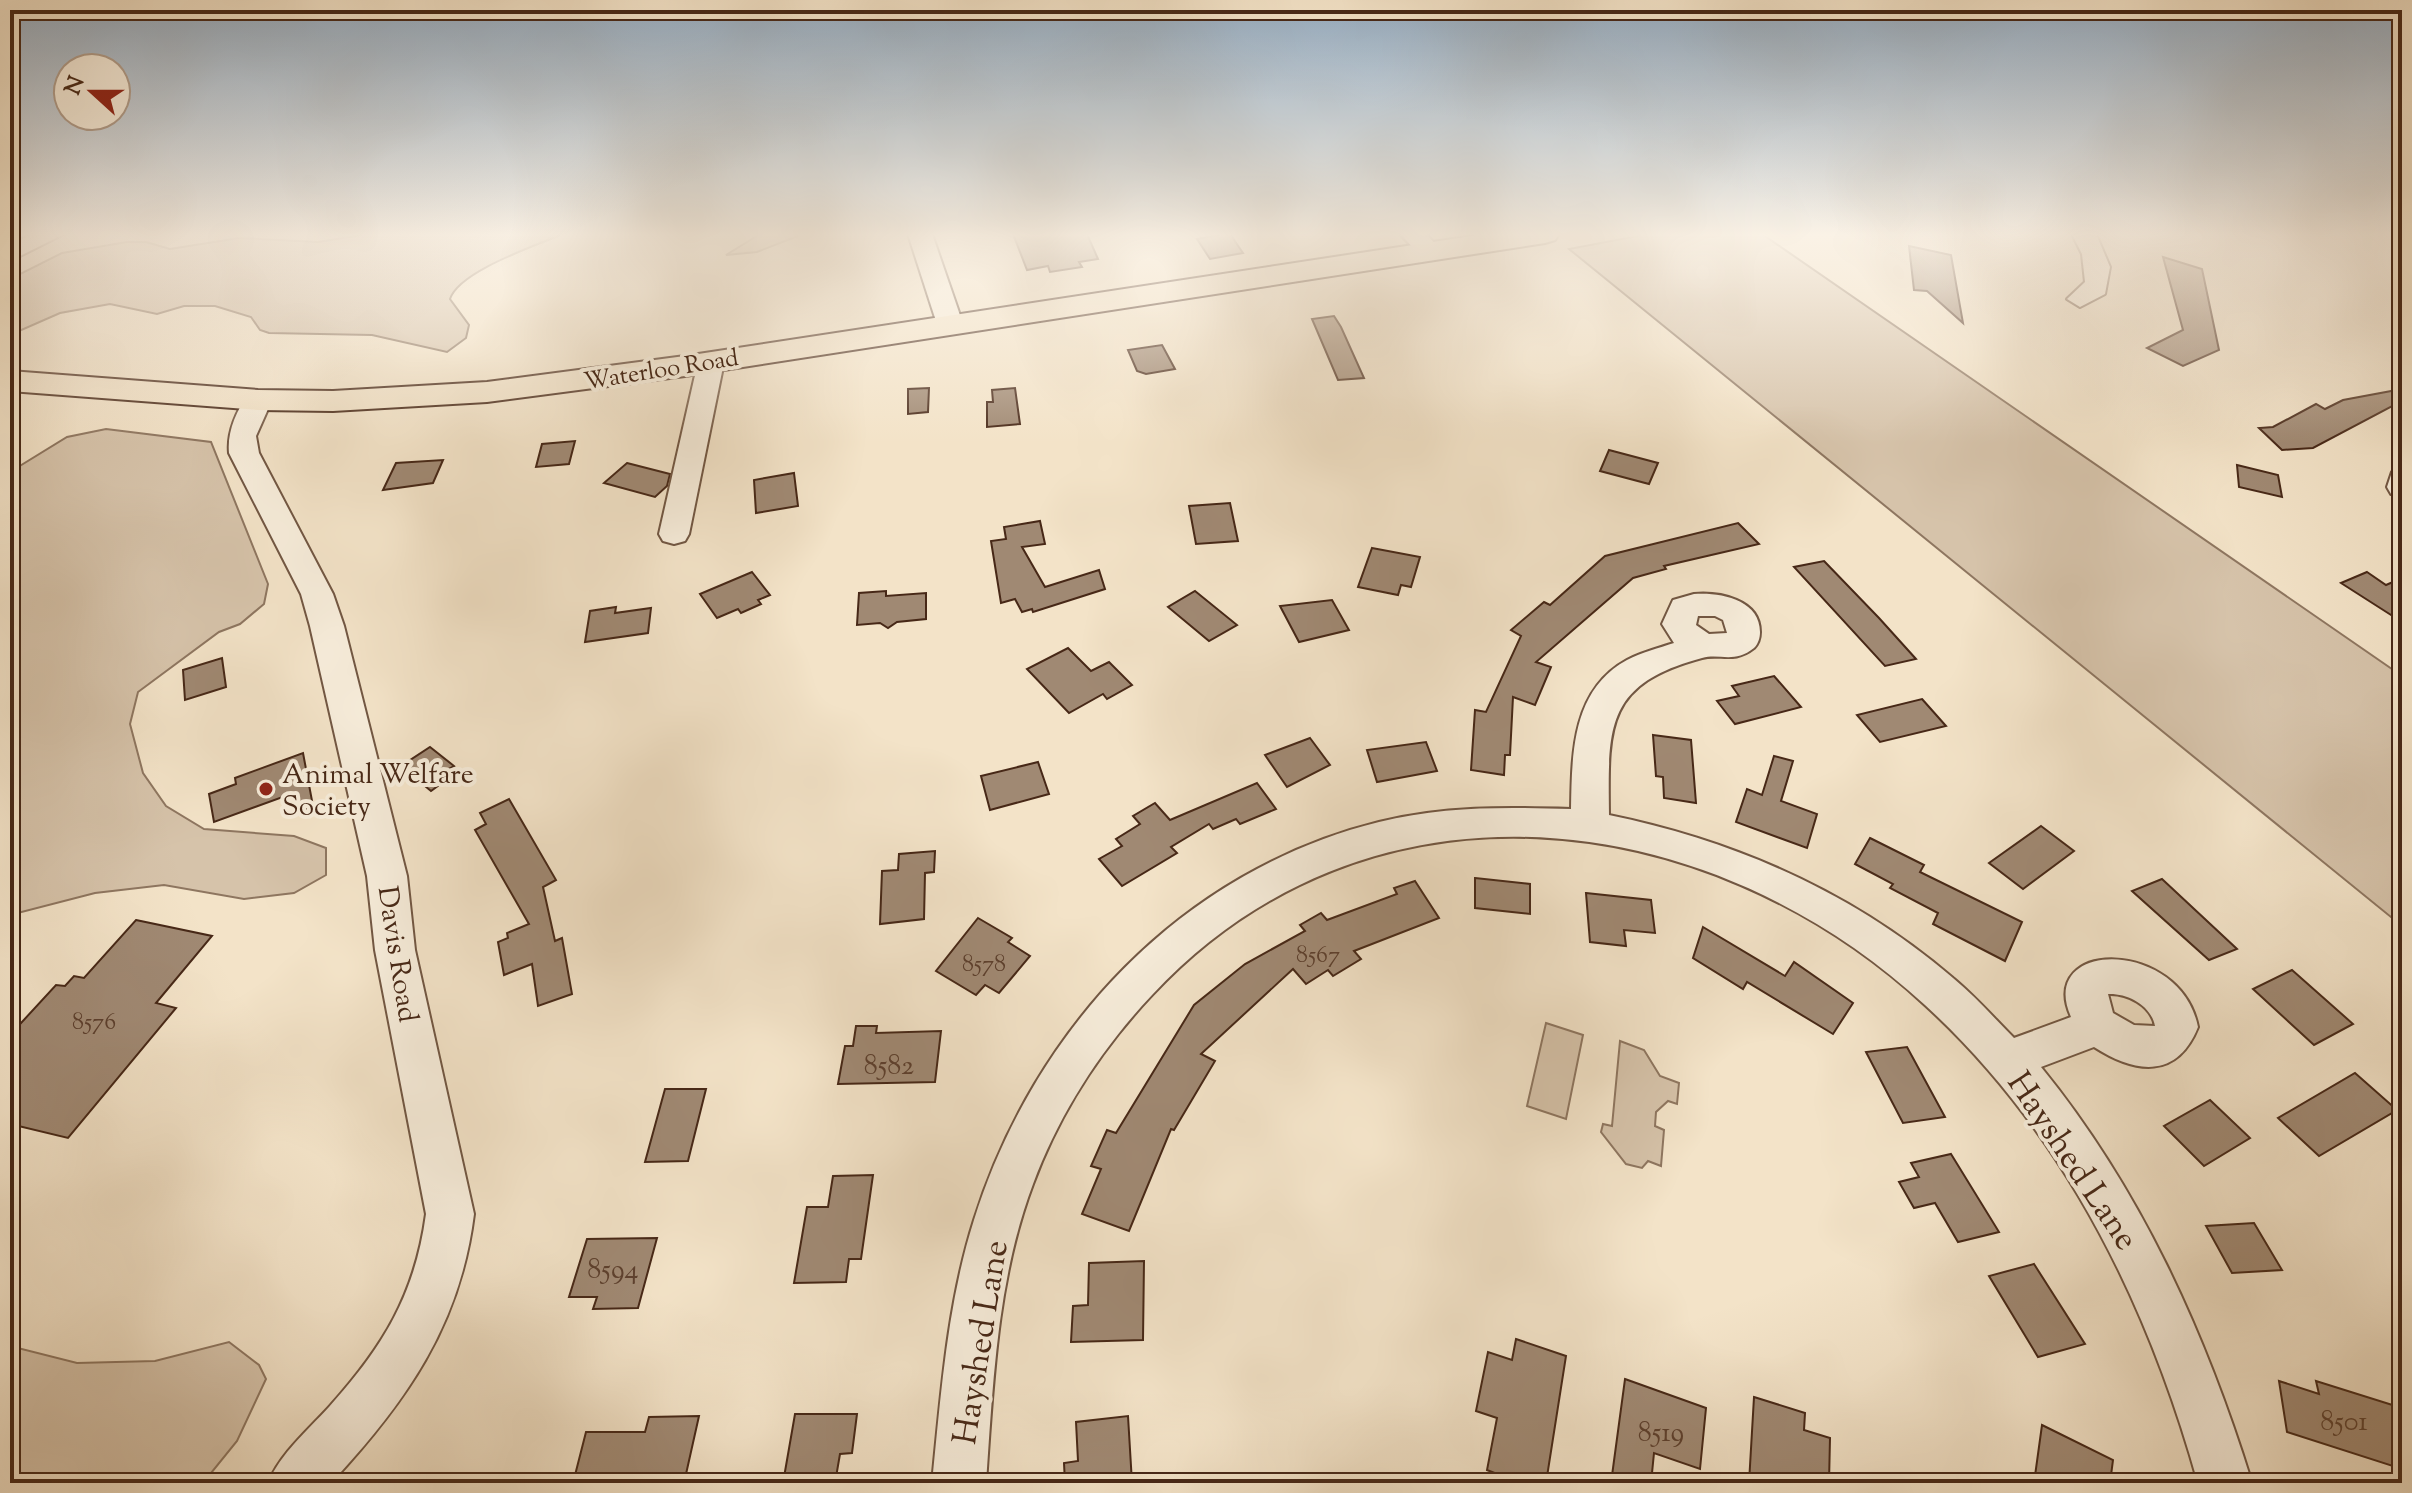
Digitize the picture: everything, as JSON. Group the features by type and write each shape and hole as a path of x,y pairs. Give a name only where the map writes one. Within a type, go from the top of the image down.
{"main road":[{"name":"Waterloo Road","path":"10,381 258,400 333,401 487,392 711,362 1068,304"}],"street":[{"path":"943,304 950,324"},
{"path":"674,534 711,362"},
{"name":"Davis Road","path":"258,400 242,436 244,453 317,594 327,626 387,876 395,950 450,1214 448,1254 434,1294 399,1362 295,1483"},
{"path":"2402,479 2402,487"},
{"path":"1590,822 1593,729 1606,696 1633,672 1700,644"},
{"name":"Hayshed Lane","path":"959,1483 974,1331 987,1256 1009,1184 1041,1114 1069,1066 1119,997 1157,960 1249,890 1354,841 1413,827 1477,820 1590,822 1665,840 1732,862 1851,922 1933,988 2008,1060 2062,1128 2148,1274 2210,1427 2225,1483"},
{"path":"2008,1060 2098,1026"}],"shaded area":[{"path":"10,304 453,304 469,325 466,338 447,352 372,335 269,333 260,330 251,317 215,306 184,306 157,314 110,304 60,313 10,335"},
{"path":"1636,304 1863,304 2402,676 2402,926"},
{"path":"106,429 211,442 268,584 264,604 240,624 219,632 138,692 130,724 143,773 166,806 204,829 294,836 326,848 326,875 294,893 244,899 164,885 95,893 10,915 10,472 67,437"},
{"path":"1546,1023 1583,1035 1566,1119 1527,1106"},
{"path":"1620,1041 1644,1050 1660,1076 1679,1083 1677,1104 1668,1101 1656,1112 1655,1126 1664,1130 1661,1166 1648,1161 1642,1168 1626,1164 1601,1132 1603,1124 1612,1126"},
{"path":"229,1342 259,1365 266,1379 237,1441 203,1483 10,1483 10,1346 77,1363 155,1361"}],"building":[{"path":"1941,304 1960,304 1963,323"},
{"path":"2176,304 2209,304 2219,350 2183,366 2147,348 2183,330"},
{"path":"1334,316 1364,378 1338,380 1312,319"},
{"path":"1162,345 1175,369 1146,374 1137,371 1128,350"},
{"path":"929,388 928,412 908,414 908,389"},
{"path":"1015,388 1020,424 987,427 987,402 993,402 992,390"},
{"path":"2402,389 2402,401 2313,448 2282,450 2259,428 2273,427 2316,404 2325,409 2343,400"},
{"path":"575,441 569,464 536,467 542,444"},
{"path":"1609,450 1658,463 1649,484 1600,471"},
{"path":"443,460 433,483 383,490 396,463"},
{"path":"627,463 670,474 667,486 655,497 604,483"},
{"path":"2237,465 2278,475 2282,497 2239,487"},
{"path":"794,473 798,506 756,513 754,480"},
{"path":"1230,503 1238,541 1196,544 1189,506"},
{"path":"1040,521 1045,544 1022,547 1045,587 1099,570 1105,589 1033,612 1032,609 1022,612 1015,599 1001,603 991,541 1006,539 1004,527"},
{"path":"1738,523 1759,544 1664,566 1666,569 1633,578 1536,662 1551,667 1535,705 1513,697 1510,755 1505,755 1504,775 1471,770 1475,710 1486,712 1521,636 1511,630 1544,602 1550,605 1605,556"},
{"path":"1372,548 1420,557 1411,587 1401,585 1398,595 1358,587"},
{"path":"1824,561 1916,659 1885,666 1794,567"},
{"path":"752,572 770,595 758,600 761,604 741,613 738,609 717,618 700,594"},
{"path":"2367,572 2386,585 2402,578 2402,622 2341,583"},
{"path":"886,591 886,596 926,593 926,619 897,622 888,628 880,623 857,625 859,593"},
{"path":"1195,591 1237,625 1209,641 1168,607"},
{"path":"1332,600 1349,630 1299,642 1280,606"},
{"path":"616,607 615,613 651,608 648,633 585,642 590,611"},
{"path":"1068,648 1091,671 1109,662 1132,685 1107,699 1103,694 1069,713 1027,669"},
{"path":"222,658 226,687 185,700 183,670"},
{"path":"1774,676 1801,707 1735,724 1717,701 1739,696 1732,686"},
{"path":"1922,699 1946,726 1880,742 1857,715"},
{"path":"1653,735 1691,740 1696,803 1664,798 1663,777 1656,776"},
{"path":"1310,738 1330,765 1287,787 1265,755"},
{"path":"1426,742 1437,771 1377,782 1367,750"},
{"path":"430,747 454,766 447,770 453,775 431,791 401,766"},
{"name":"Animal Welfare Society","path":"303,753 313,806 292,814 288,795 214,822 209,794 236,784 235,778"},
{"path":"1774,756 1793,761 1781,801 1817,814 1807,848 1736,822 1747,789 1762,795"},
{"path":"1038,762 1049,794 990,810 981,776"},
{"path":"1257,783 1276,809 1240,824 1236,819 1213,829 1209,824 1171,847 1177,853 1122,886 1099,859 1122,846 1116,839 1140,824 1133,816 1155,803 1170,820"},
{"path":"509,799 556,880 543,887 555,941 562,938 572,994 538,1006 532,964 504,975 498,942 508,938 507,933 529,924 475,830 486,824 480,813"},
{"path":"2041,826 2074,851 2023,889 1989,863"},
{"path":"1870,838 1924,865 1920,872 2022,922 2005,961 1933,924 1938,913 1890,888 1893,884 1855,864"},
{"path":"935,851 934,872 925,873 924,919 880,924 882,871 898,870 899,854"},
{"path":"1475,878 1530,884 1530,914 1475,908"},
{"path":"2162,879 2237,949 2209,960 2132,891"},
{"path":"1415,881 1439,918 1354,951 1361,959 1333,976 1328,970 1306,984 1293,969 1201,1054 1215,1061 1174,1130 1171,1129 1129,1231 1082,1214 1101,1169 1091,1166 1107,1130 1116,1133 1194,1005 1245,964 1305,931 1300,925 1321,913 1327,920 1397,894 1394,888"},
{"path":"1586,893 1651,900 1655,933 1624,930 1626,946 1590,942"},
{"path":"978,918 1012,938 1008,942 1030,956 999,993 985,985 976,995 936,971"},
{"path":"136,920 212,936 156,1003 176,1008 68,1138 10,1124 10,1035 56,985 65,986 74,976 84,978"},
{"path":"1703,927 1785,976 1794,962 1853,1003 1833,1034 1747,982 1743,989 1693,958"},
{"path":"2292,970 2353,1024 2314,1045 2253,989"},
{"path":"856,1026 877,1026 876,1033 941,1031 935,1082 838,1084 845,1046 853,1046"},
{"path":"1907,1047 1945,1117 1903,1123 1866,1052"},
{"path":"2355,1073 2397,1110 2319,1156 2278,1118"},
{"path":"665,1089 706,1089 688,1161 645,1162"},
{"path":"2210,1100 2250,1138 2204,1166 2164,1126"},
{"path":"1951,1154 1999,1232 1958,1242 1935,1203 1914,1208 1899,1182 1919,1177 1911,1163"},
{"path":"873,1175 861,1259 849,1259 846,1282 794,1283 807,1207 828,1207 833,1176"},
{"path":"2254,1223 2282,1270 2232,1273 2206,1226"},
{"path":"657,1238 638,1308 593,1309 597,1297 569,1297 587,1239"},
{"path":"1144,1261 1143,1340 1071,1342 1073,1306 1088,1305 1089,1263"},
{"path":"2034,1264 2085,1344 2038,1357 1989,1276"},
{"path":"1516,1339 1566,1356 1546,1483 1520,1483 1487,1470 1497,1418 1476,1411 1488,1352 1512,1360"},
{"path":"1625,1379 1706,1408 1700,1469 1654,1453 1651,1483 1611,1483"},
{"path":"2279,1381 2319,1394 2316,1381 2402,1408 2402,1469 2287,1432"},
{"path":"1754,1397 1805,1413 1804,1430 1830,1438 1829,1483 1749,1483"},
{"path":"795,1414 857,1414 852,1453 840,1454 835,1483 783,1483"},
{"path":"699,1416 684,1483 573,1483 586,1432 645,1432 649,1417"},
{"path":"1128,1416 1132,1483 1065,1483 1064,1463 1078,1461 1076,1422"},
{"path":"2042,1425 2113,1460 2110,1483 2034,1483"}],"place":[{"name":"Animal Welfare Society","path":"266,789"}]}
